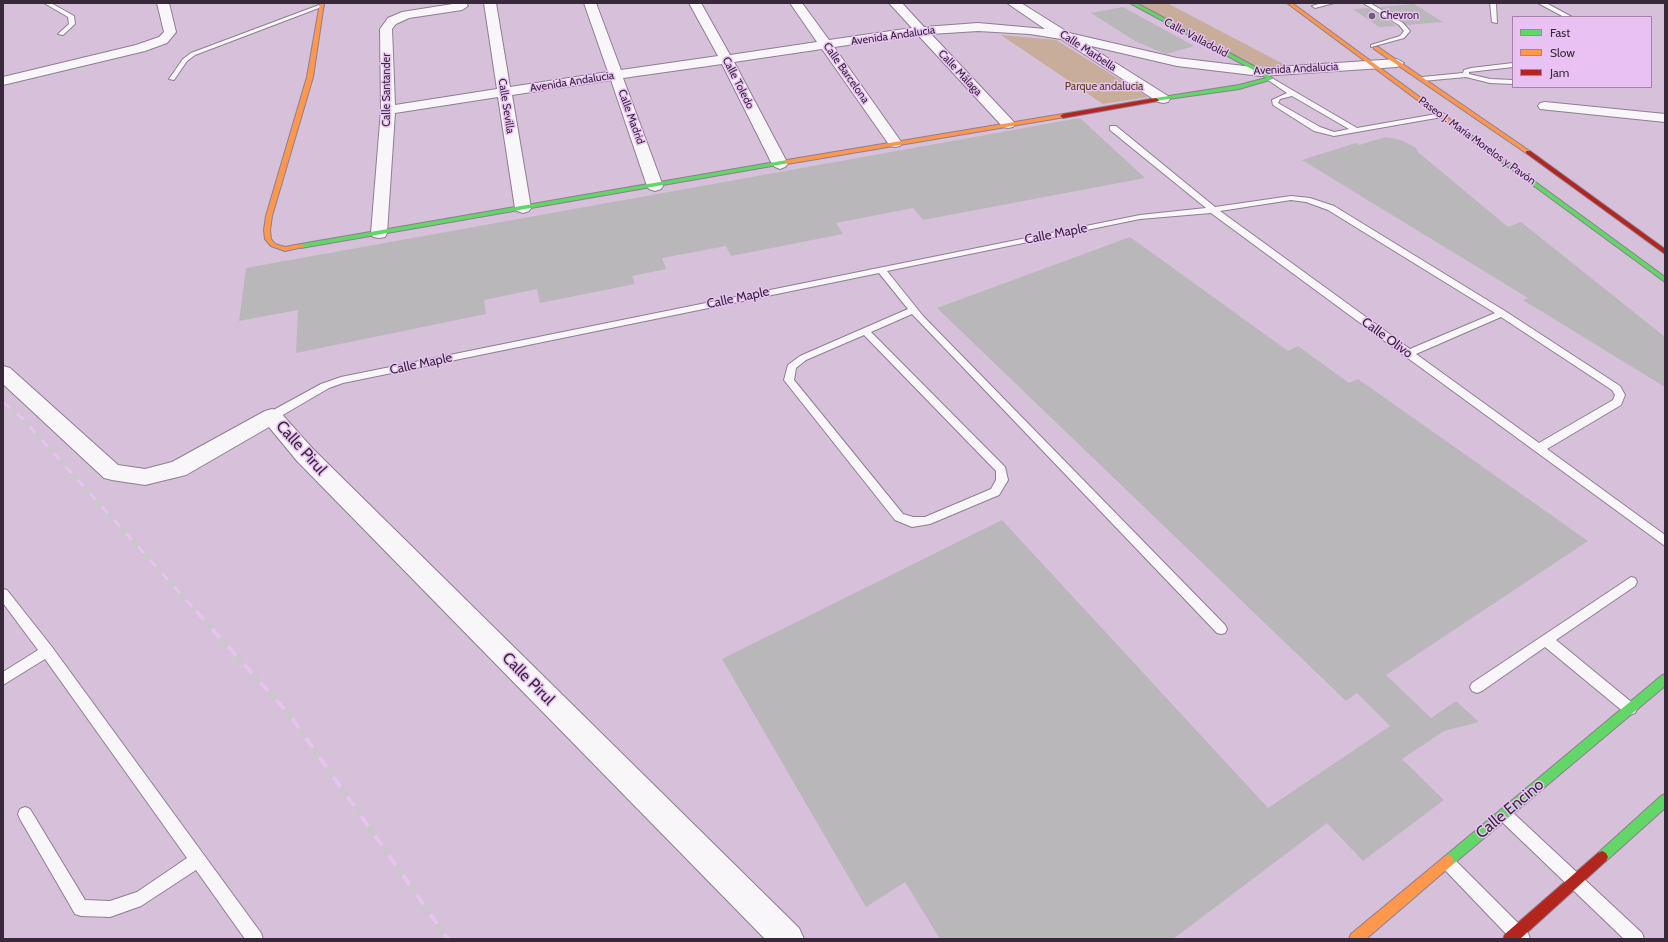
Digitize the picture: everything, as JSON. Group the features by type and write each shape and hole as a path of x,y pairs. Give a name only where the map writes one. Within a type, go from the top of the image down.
{"main road":[{"name":"Calle Valladolid","path":"1132,3 1265,76"},
{"name":"Paseo J. María Morelos y Pavón","path":"1289,3 1665,280"},
{"path":"1313,4 1327,14"},
{"path":"322,5 308,84 269,216 268,239 273,245 285,250 895,143 1239,87 1265,76"},
{"name":"Paseo J. María Morelos y Pavón","path":"1364,40 1500,132 1665,252"},
{"name":"Calle Encino","path":"1356,939 1665,679"},
{"path":"1517,937 1573,881 1665,800"}],"street":[{"path":"3,81 140,48 163,40 170,32 163,3"},
{"name":"Calle Sevilla","path":"490,3 523,208"},
{"name":"Calle Madrid","path":"590,3 656,186"},
{"name":"Calle Toledo","path":"695,3 726,59 780,164"},
{"name":"Calle Barcelona","path":"796,3 895,143"},
{"name":"Calle Málaga","path":"895,3 1008,124"},
{"name":"Calle Marbella","path":"1013,3 1163,99"},
{"name":"Calle Santander","path":"379,233 388,110 387,25 392,21 406,15 462,6"},
{"name":"Avenida Andalucia","path":"388,110 920,31 984,27 1030,30 1064,36 1164,60 1265,76 1397,63"},
{"path":"1545,106 1665,118"},
{"path":"3,373 112,472 145,477 178,469 272,416"},
{"name":"Calle Pirul","path":"272,416 305,455 788,939"}],"lane":[{"path":"47,3 71,16 72,24 61,34"},
{"path":"1313,4 1331,3"},
{"path":"1366,3 1401,24 1407,31 1402,37 1374,46"},
{"path":"1493,3 1495,22"},
{"path":"1541,3 1567,16"},
{"path":"172,78 185,60 193,54 322,5"},
{"path":"1466,75 1466,71 1470,70 1512,65"},
{"path":"1422,79 1466,75 1490,82 1512,82"},
{"path":"1265,76 1293,94 1357,130"},
{"path":"1293,94 1278,98 1274,101 1274,104 1325,132 1334,134 1442,115"},
{"name":"Calle Olivo","path":"1113,128 1214,210 1408,354 1663,537"},
{"name":"Calle Maple","path":"272,416 325,386 341,380 1140,217 1214,210 1291,198 1322,204 1502,313 1616,388 1620,395 1617,402 1540,448"},
{"path":"880,269 914,310 1221,629"},
{"path":"864,331 1001,470 1002,480 995,492 926,521 912,522 899,517 789,380 791,367 803,358 864,331 914,310"},
{"path":"1408,354 1502,313"},
{"path":"1477,687 1547,641 1631,582"},
{"path":"3,594 47,651 255,939"},
{"path":"1547,641 1630,709"},
{"path":"3,680 47,651"},
{"path":"24,814 81,908 110,909 141,898 198,860"},
{"path":"1504,814 1573,881 1636,939"},
{"path":"1447,862 1517,937"}],"green space":[{"path":"1137,3 1167,3 1287,66 1255,66"},
{"name":"Parque andalucia","path":"1001,35 1056,40 1148,97 1103,104"}],"building":[{"path":"1414,4 1443,22 1407,25 1379,7"},
{"path":"1123,7 1194,46 1166,54 1135,41 1091,13"},
{"name":"Chevron","path":"1368,8 1397,26 1379,27 1353,9"},
{"path":"1080,118 1145,178 923,220 913,208 836,223 843,234 731,256 726,246 662,258 666,269 632,276 635,284 540,303 537,289 484,300 486,314 296,353 298,310 239,321 246,268"},
{"path":"1386,137 1401,140 1415,147 1419,153 1508,227 1521,222 1665,337 1665,387 1523,300 1528,298 1302,160 1356,143 1359,145"},
{"path":"1130,237 1288,351 1298,346 1349,383 1358,379 1588,541 1386,675 1431,718 1456,701 1479,722 1444,731 1402,759 1444,800 1363,861 1327,823 1173,939 940,939 905,882 866,907 722,659 1002,520 1268,808 1390,726 1357,693 1346,701 937,308"}],"railway":[{"path":"3,402 22,418 197,612"},
{"path":"196,611 289,714 448,939"}],"traffic: fast":[{"path":"1132,3 1261,72 1270,79 1239,87 1156,100"},
{"path":"1457,127 1665,280"},
{"path":"301,246 787,162"},
{"path":"1448,861 1665,679"},
{"path":"1602,857 1665,800"}],"traffic: slow":[{"path":"301,246 285,249 273,245 268,239 267,230 269,216 310,77 322,3"},
{"path":"1289,3 1457,127"},
{"path":"1376,48 1528,152"},
{"path":"787,162 1063,116"},
{"path":"1356,939 1448,861"}],"traffic: jam":[{"path":"1063,116 1156,100"},
{"path":"1528,152 1665,252"},
{"path":"1510,939 1602,857"}],"place":[{"name":"Chevron","path":"1372,16"}]}
